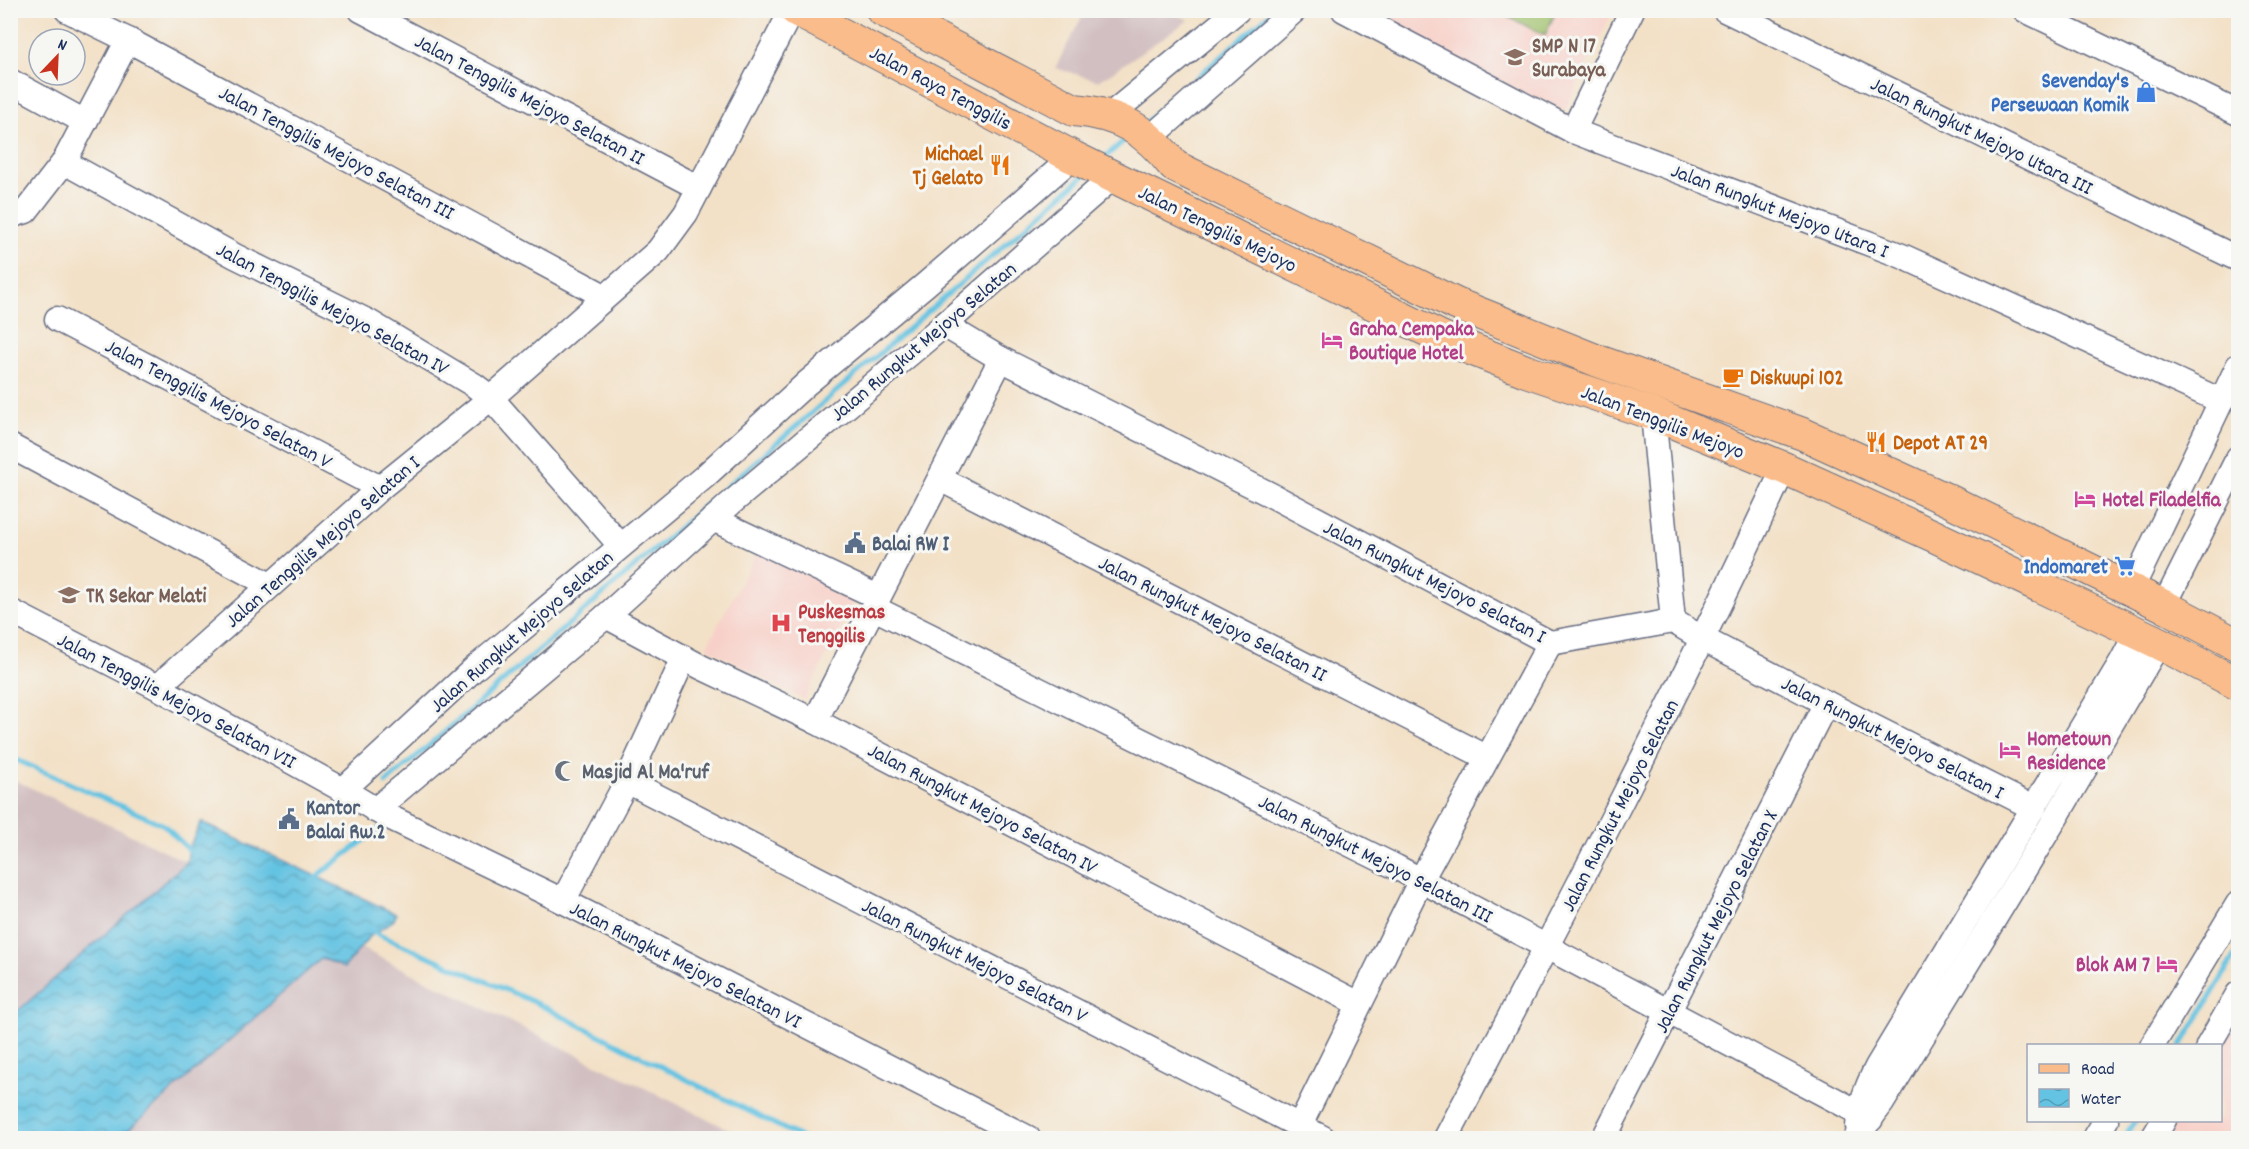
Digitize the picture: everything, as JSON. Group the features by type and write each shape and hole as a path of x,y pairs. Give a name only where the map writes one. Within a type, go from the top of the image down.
{"main road":[{"name":"Jalan Raya Tenggilis","path":"794,10 1095,167"},
{"name":"Jalan Raya Tenggilis","path":"882,10 1074,110 1131,126"},
{"path":"953,93 974,59"},
{"name":"Jalan Tenggilis Mejoyo","path":"1131,126 1174,166 1396,276 1456,304 1598,361 1803,434 1948,500 2238,645"},
{"name":"Jalan Tenggilis Mejoyo","path":"1095,167 1441,337 1526,371 1653,414 1784,468 1934,536 2148,638 2238,684"},
{"path":"1380,309 1396,276"},
{"path":"1934,536 1948,500"}],"street":[{"name":"Jalan Tenggilis Mejoyo Selatan III","path":"67,10 128,40 604,296"},
{"name":"Jalan Tenggilis Mejoyo Selatan II","path":"361,10 699,188"},
{"name":"Jalan Tenggilis Mejoyo Selatan I","path":"157,687 380,488 491,398 604,296 658,251 686,213 794,10"},
{"path":"1131,126 1238,10"},
{"path":"1131,126 1295,10"},
{"name":"Jalan Rungkut Mejoyo Utara I","path":"1344,10 1573,131 1902,256 2221,401"},
{"path":"1573,131 1632,10"},
{"name":"Jalan Rungkut Mejoyo Utara III","path":"1725,10 2238,259"},
{"path":"2025,10 2238,113"},
{"path":"13,213 26,211 63,162 128,40"},
{"path":"10,81 85,122"},
{"name":"Jalan Tenggilis Mejoyo Selatan IV","path":"63,162 235,256 369,322 474,385 491,398 620,545"},
{"name":"Jalan Rungkut Mejoyo Selatan","path":"343,790 475,668 620,545 716,496 944,325 1095,167"},
{"name":"Jalan Rungkut Mejoyo Selatan","path":"375,810 606,616 716,496 807,383 863,337 1095,167"},
{"name":"Jalan Tenggilis Mejoyo Selatan V","path":"57,319 380,488"},
{"name":"Jalan Rungkut Mejoyo Selatan I","path":"944,325 1001,359 1271,495 1550,643 1673,621 1826,703 2034,808"},
{"path":"814,721 1001,359"},
{"path":"2132,590 2238,366"},
{"path":"1653,414 1673,621"},
{"path":"2164,606 2237,460 2200,445"},
{"path":"10,446 270,585"},
{"name":"Jalan Rungkut Mejoyo Selatan","path":"1446,1138 1548,946 1703,639 1784,468"},
{"name":"Jalan Rungkut Mejoyo Selatan II","path":"940,479 1486,757"},
{"name":"Jalan Rungkut Mejoyo Selatan III","path":"716,496 876,603 1548,946 1670,1011 1861,1127"},
{"name":"Jalan Tenggilis Mejoyo Selatan VII","path":"10,611 157,687 343,790"},
{"name":"Jalan Rungkut Mejoyo Selatan IV","path":"606,616 684,658 814,721 1359,1004"},
{"path":"1861,1127 1868,1086 1877,1067 2122,661 2148,638"},
{"path":"1861,1127 2055,819 2148,638"},
{"path":"1299,1126 1421,880 1550,643"},
{"path":"563,901 627,781 684,658"},
{"name":"Jalan Rungkut Mejoyo Selatan X","path":"1604,1138 1826,703"},
{"name":"Jalan Rungkut Mejoyo Selatan V","path":"627,781 1323,1138"},
{"name":"Jalan Rungkut Mejoyo Selatan VI","path":"343,790 375,810 563,901 1028,1138"},
{"path":"2153,1044 2238,904"},
{"path":"2209,1044 2238,994"},
{"path":"2095,1138 2105,1122"},
{"path":"2153,1138 2163,1122"}],"shaded area":[{"path":"1085,11 1169,11 1189,20 1099,81 1055,68"},
{"name":"SMP N 17 Surabaya","path":"1350,11 1613,11 1565,110 1480,75"},
{"name":"Puskesmas Tenggilis","path":"759,549 855,600 804,700 706,647"},
{"path":"10,778 150,844 746,1138 11,1138"},
{"path":"2238,1013 2238,1138 2159,1138 2170,1122 2222,1122 2221,1044"}],"green space":[{"path":"1496,11 1556,11 1545,35"}],"water":[{"path":"201,822 396,914 394,920 368,938 344,968 322,958 119,1138 16,1138 10,1135 11,1017 187,862 189,848"}],"waterway":[{"path":"1144,124 1274,10"},
{"path":"1103,159 1128,137"},
{"path":"386,783 1085,175"},
{"path":"10,757 164,825 193,854"},
{"path":"311,881 384,825"},
{"path":"368,930 534,1002 802,1138"},
{"path":"2182,1044 2238,951"},
{"path":"2124,1138 2134,1122"}],"place":[{"name":"SMP N 17 Surabaya","path":"1515,57"},
{"name":"Sevenday's Persewaan Komik","path":"2146,92"},
{"name":"Michael Tj Gelato","path":"1000,165"},
{"name":"Graha Cempaka Boutique Hotel","path":"1332,340"},
{"name":"Diskuupi 102","path":"1733,377"},
{"name":"Depot AT 29","path":"1876,442"},
{"name":"Hotel Filadelfia","path":"2085,499"},
{"name":"Balai RW I","path":"855,543"},
{"name":"Indomaret","path":"2125,566"},
{"name":"TK Sekar Melati","path":"69,595"},
{"name":"Puskesmas Tenggilis","path":"781,623"},
{"name":"Hometown Residence","path":"2010,750"},
{"name":"Masjid Al Ma'ruf","path":"565,771"},
{"name":"Kantor Balai Rw.2","path":"289,819"},
{"name":"Blok AM 7","path":"2167,964"}]}
